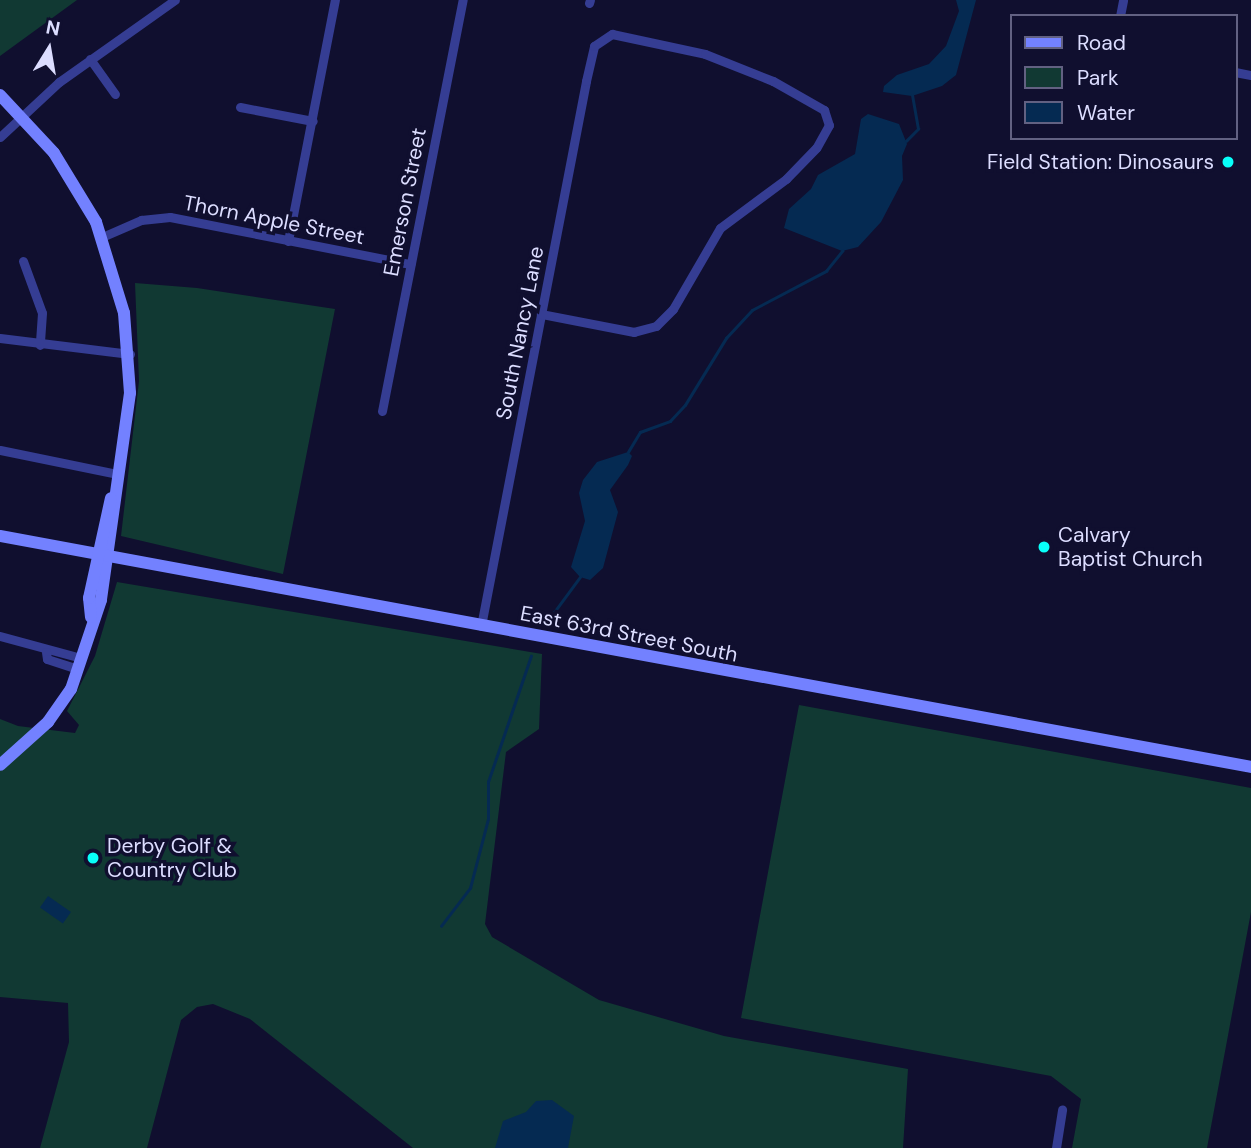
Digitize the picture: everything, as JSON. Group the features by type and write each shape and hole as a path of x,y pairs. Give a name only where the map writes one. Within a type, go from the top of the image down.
{"main road":[{"path":"0,95 23,117 68,171 103,237 120,292 130,355 130,393 116,481 103,555 89,598 92,617 79,664 71,689 48,722 0,765"},
{"name":"East 63rd Street South","path":"0,536 1251,767"}],"street":[{"path":"0,137 90,60 175,0"},
{"path":"288,241 335,0"},
{"name":"Emerson Street","path":"382,411 405,263 463,0"},
{"name":"South Nancy Lane","path":"481,626 541,314 594,46 601,38 621,34 732,63 824,110 829,121 827,133 796,170 720,228 673,309 656,326 634,332 541,314"},
{"path":"90,60 115,94"},
{"path":"240,107 313,121"},
{"name":"Thorn Apple Street","path":"103,237 141,220 170,217 405,263"},
{"path":"23,261 42,313 40,345"},
{"path":"0,338 130,355"},
{"path":"0,450 116,481"},
{"path":"0,636 46,652 48,660 79,664"},
{"path":"1056,1148 1062,1110"}],"green space":[{"path":"0,0 77,0 0,56"},
{"path":"135,283 197,288 335,309 283,574 121,536 139,381"},
{"path":"117,582 542,654 539,729 506,752 485,924 492,937 599,1000 724,1036 908,1069 903,1148 413,1148 250,1019 213,1004 197,1007 181,1020 147,1148 40,1148 69,1042 68,1003 0,997 0,719 18,726 75,733 79,725 67,711 95,656"},
{"path":"799,705 1251,788 1251,912 1207,1148 1072,1148 1081,1099 1051,1076 741,1018"}],"water":[{"path":"956,0 976,0 956,75 942,86 912,96 883,92 884,86 897,75 929,64 946,46 959,11"},
{"path":"868,114 899,124 907,144 902,156 903,180 881,222 858,247 842,251 784,228 789,209 811,189 818,175 855,154 861,119"},
{"path":"628,452 632,456 628,465 610,490 618,512 603,568 590,580 580,577 571,567 585,521 579,493 583,480 597,462"},
{"path":"48,896 71,912 63,924 40,907"},
{"path":"552,1100 574,1116 568,1148 495,1148 503,1121 526,1112 536,1101"}],"waterway":[{"path":"906,141 918,129 912,96"},
{"path":"628,452 640,432 670,421 685,405 726,338 752,310 826,271 842,251"},
{"path":"552,615 580,577"},
{"path":"441,926 470,888 488,819 488,782 531,656"}],"place":[{"name":"Field Station: Dinosaurs","path":"1228,162"},
{"name":"Calvary Baptist Church","path":"1044,547"},
{"name":"Derby Golf & Country Club","path":"93,858"}]}
